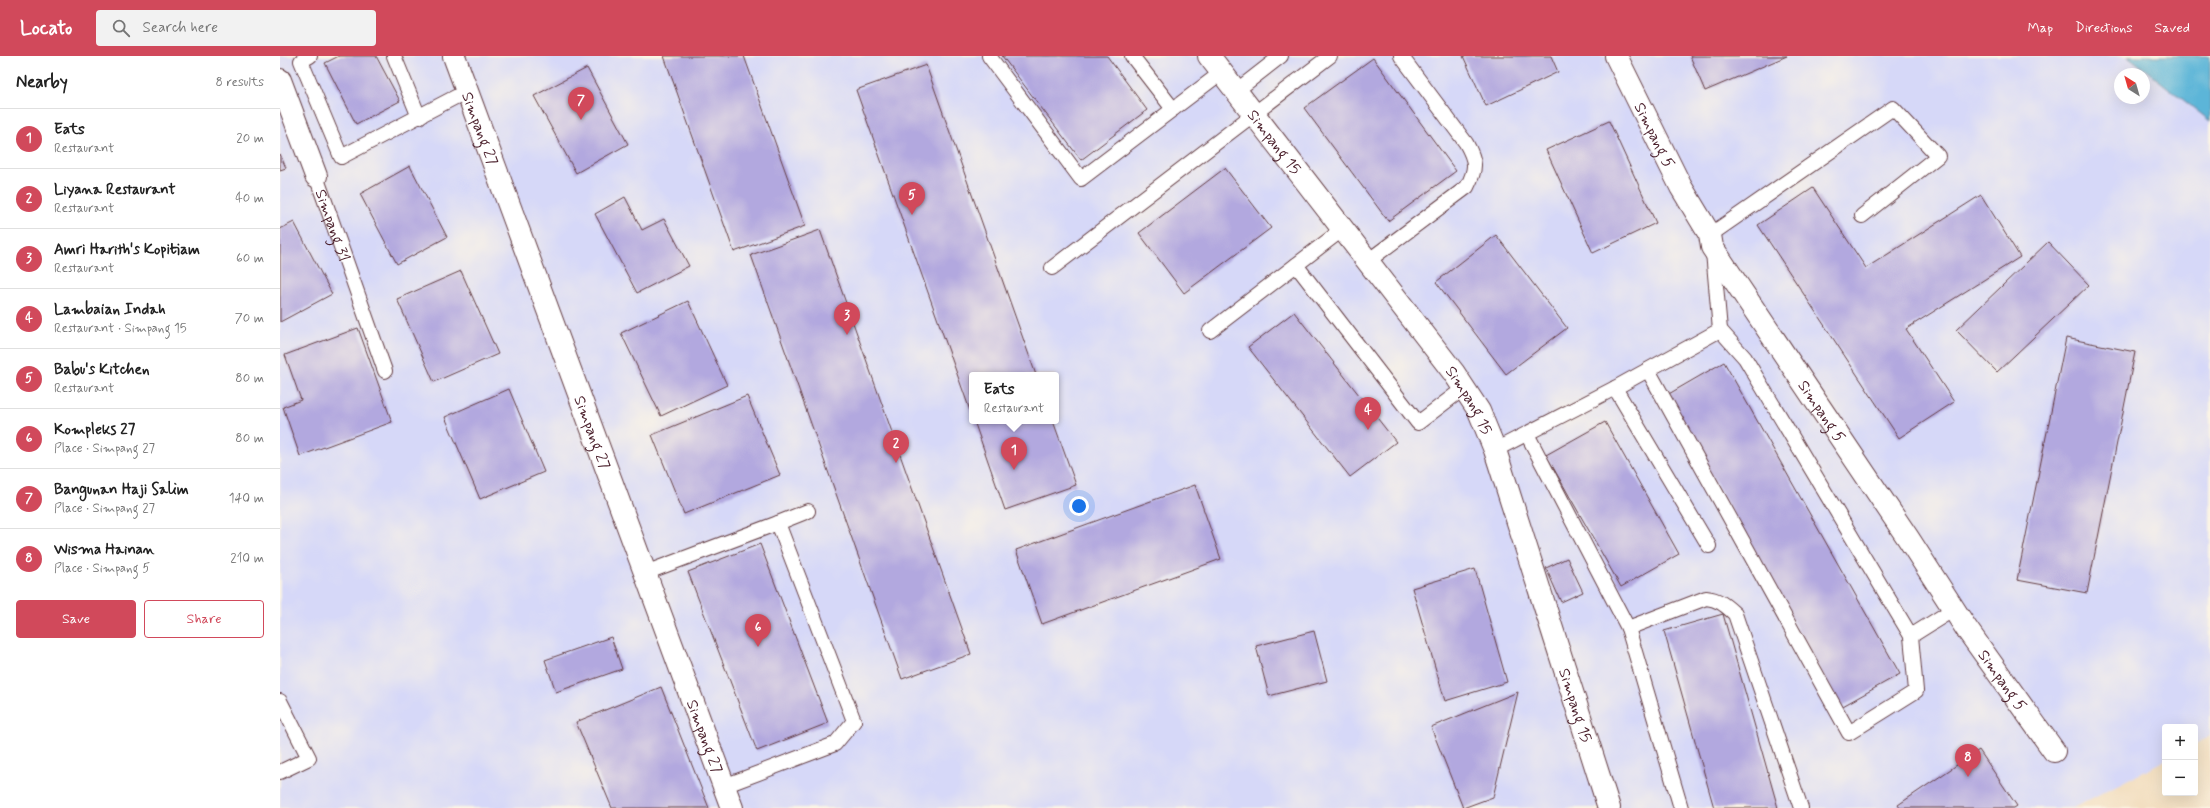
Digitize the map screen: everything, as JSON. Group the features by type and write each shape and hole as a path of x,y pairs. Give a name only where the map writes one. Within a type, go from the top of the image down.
{"street":[{"name":"Simpang 27","path":"454,56 732,808"},
{"name":"Simpang 5","path":"1616,56 1681,187 1711,241 1954,609 2054,751"},
{"name":"Simpang 15","path":"1216,64 1368,261 1464,388 1479,411 1495,450 1609,808"},
{"name":"Simpang 31","path":"280,80 316,176"}],"lane":[{"path":"310,56 301,61 341,157 467,91"},
{"path":"394,56 419,117"},
{"path":"989,56 1081,179 1173,110 1216,64"},
{"path":"1132,56 1173,110"},
{"path":"1236,91 1281,56"},
{"path":"1052,268 1253,113 1330,56"},
{"path":"1368,261 1467,187 1474,174 1475,158 1466,143 1401,56"},
{"path":"1648,370 1848,733 1916,691 1911,636 1745,358 1720,330 1711,241 1893,108 1938,156 1862,216"},
{"name":"Simpang 31","path":"316,176 384,371"},
{"path":"1210,331 1343,229"},
{"path":"1296,265 1418,423 1464,388"},
{"path":"1495,450 1616,388 1720,330"},
{"path":"1616,388 1709,546"},
{"path":"1527,434 1628,628 1681,808"},
{"path":"645,573 808,511"},
{"path":"724,786 835,744 854,721 778,523"},
{"path":"1628,628 1706,598 1713,598 1724,603 1735,614 1801,808"},
{"path":"1911,636 1954,609"},
{"path":"280,701 310,758 280,772"}],"shaded area":[{"path":"280,56 2133,56 2148,68 2114,68 2114,104 2150,104 2150,70 2210,119 2210,736 2198,742 2198,724 2162,724 2162,762 2073,808 280,808"}],"water":[{"path":"2128,56 2210,56 2210,121 2150,73 2150,68 2143,68"}],"building":[{"path":"339,56 376,56 400,101 356,124 325,63"},
{"path":"664,56 744,56 805,226 734,252"},
{"path":"1002,56 1107,56 1147,110 1081,160"},
{"path":"1463,56 1551,56 1558,72 1486,106"},
{"path":"1690,56 1787,56 1705,91"},
{"path":"1373,58 1456,171 1388,221 1304,108"},
{"path":"926,65 1035,372 969,372 969,408 856,90"},
{"path":"587,68 628,144 576,173 534,96"},
{"path":"1609,121 1656,223 1593,253 1546,150"},
{"path":"280,154 286,168 280,170"},
{"path":"410,166 447,237 397,264 360,194"},
{"path":"1225,168 1271,228 1184,293 1139,233"},
{"path":"1813,188 1866,268 1981,195 2020,257 1906,329 1954,402 1899,438 1758,225"},
{"path":"625,197 642,230 664,219 689,266 637,293 595,214"},
{"path":"294,222 332,294 280,322 280,229"},
{"path":"820,230 971,654 902,679 751,255"},
{"path":"1496,235 1567,328 1506,374 1436,282"},
{"path":"2048,242 2089,285 1997,372 1956,330"},
{"path":"461,271 498,354 434,382 397,299"},
{"path":"688,301 727,385 661,416 621,333"},
{"path":"1294,312 1396,442 1350,477 1248,347"},
{"path":"358,328 392,422 300,456 283,407 301,400 285,355"},
{"path":"2066,338 2135,352 2087,593 2017,580"},
{"path":"1724,362 1900,674 1841,707 1667,395"},
{"path":"509,389 544,472 480,499 445,417"},
{"path":"747,396 780,475 684,514 652,435"},
{"path":"1605,422 1679,554 1621,587 1546,455"},
{"path":"975,424 1054,424 1076,485 1005,510"},
{"path":"1195,485 1221,559 1042,624 1016,550"},
{"path":"760,544 828,723 757,751 688,572"},
{"path":"1567,558 1583,592 1561,602 1546,568"},
{"path":"1475,569 1507,682 1445,701 1412,588"},
{"path":"1723,614 1778,808 1714,808 1664,631"},
{"path":"1314,631 1327,681 1269,696 1256,646"},
{"path":"611,637 622,669 556,692 545,660"},
{"path":"661,687 709,808 612,808 576,722"},
{"path":"1518,692 1493,797 1463,808 1431,727"},
{"path":"1979,750 2017,806 2014,808 1900,808 1898,805"}],"place":[{"name":"Bangunan Haji Salim","path":"581,120"},
{"name":"Babu's Kitchen","path":"912,215"},
{"name":"Amri Harith's Kopitiam","path":"847,335"},
{"name":"Lambaian Indah","path":"1368,430"},
{"name":"Liyana Restaurant","path":"896,463"},
{"name":"Eats","path":"1014,470"},
{"name":"Kompleks 27","path":"758,647"},
{"name":"Wisma Hainan","path":"1968,777"}]}
